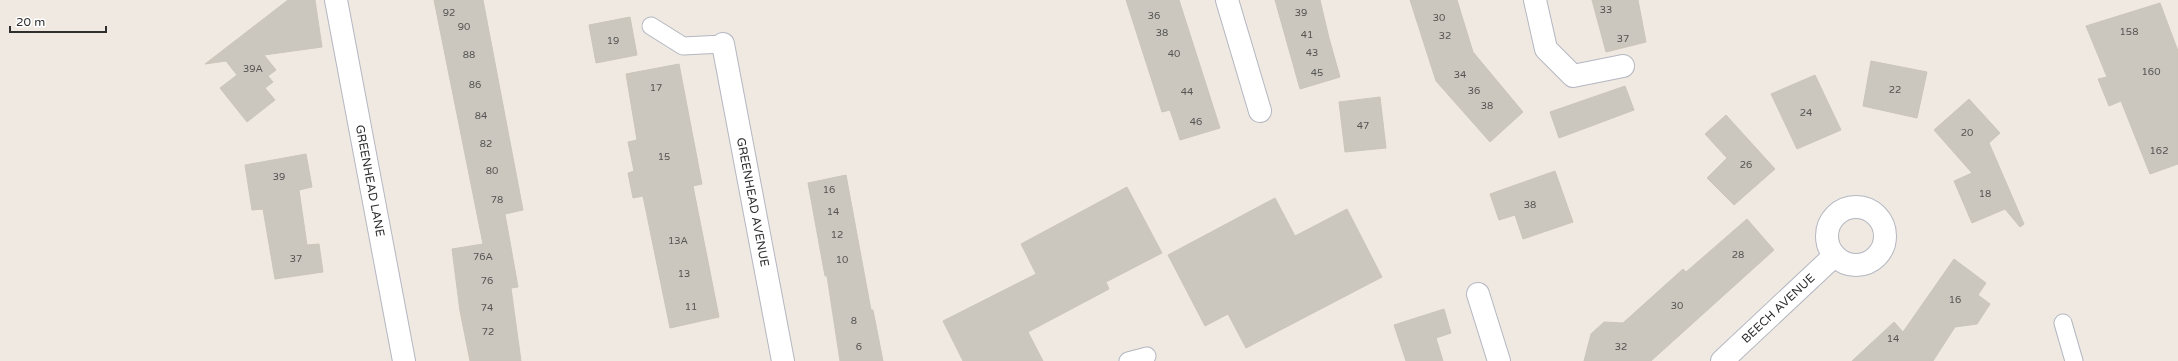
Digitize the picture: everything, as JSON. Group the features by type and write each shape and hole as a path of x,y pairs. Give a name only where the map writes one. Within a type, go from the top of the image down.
{"street":[{"name":"GREENHEAD LANE","path":"336,0 404,361"},
{"path":"1227,0 1260,111"},
{"path":"1535,0 1546,49 1573,76 1623,66"},
{"name":"GREENHEAD AVENUE","path":"723,44 783,361"},
{"name":"BEECH AVENUE","path":"1722,361 1834,256"},
{"path":"1478,294 1499,361"}],"lane":[{"path":"651,26 683,46 723,44"},
{"path":"2063,323 2074,361"},
{"path":"1128,361 1147,356"}],"building":[{"path":"288,0 315,0 322,47 264,55 276,70 268,76 273,82 265,88 275,100 247,122 220,88 237,75 226,61 205,64"},
{"path":"434,0 483,0 523,210 505,214 518,287 511,288 521,361 470,361 460,311 452,249 483,244"},
{"path":"1126,0 1179,0 1220,128 1180,140 1170,110 1162,112"},
{"path":"1275,0 1320,0 1340,77 1300,89"},
{"path":"1410,0 1457,0 1473,52 1523,112 1490,142 1436,81"},
{"path":"1592,0 1638,0 1646,42 1606,52"},
{"path":"2160,3 2178,51 2178,164 2150,174 2121,101 2109,106 2098,79 2107,77 2086,26"},
{"path":"630,17 637,55 596,63 589,25"},
{"path":"1871,61 1927,72 1917,118 1863,106"},
{"path":"679,64 702,184 693,186 719,317 670,328 643,196 633,198 628,173 634,171 628,142 637,140 626,74"},
{"path":"1815,75 1841,130 1797,149 1771,94"},
{"path":"1625,86 1634,110 1559,138 1550,112"},
{"path":"1380,97 1386,148 1345,152 1339,102"},
{"path":"1969,99 2000,133 1989,143 2024,224 2020,227 2005,209 1972,223 1954,181 1972,173 1934,130"},
{"path":"1726,115 1775,169 1734,205 1707,178 1727,158 1705,134"},
{"path":"306,154 312,187 299,190 307,245 319,244 323,272 275,279 263,209 252,210 245,165"},
{"path":"1555,171 1573,222 1523,239 1515,215 1499,220 1490,194"},
{"path":"846,175 871,310 873,310 883,361 840,361 827,276 825,276 808,183"},
{"path":"1127,187 1162,253 1106,282 1109,289 1028,332 1043,361 963,361 943,321 1036,274 1021,244"},
{"path":"1275,198 1295,236 1347,209 1382,277 1246,348 1228,314 1205,326 1168,255"},
{"path":"1747,219 1774,250 1651,361 1584,361 1591,334 1604,322 1623,323 1683,269 1686,272"},
{"path":"1954,259 1986,283 1978,295 1990,304 1977,324 1955,327 1933,361 1852,361 1894,322 1903,332"},
{"path":"1444,309 1451,333 1436,338 1443,361 1406,361 1394,325"}]}
